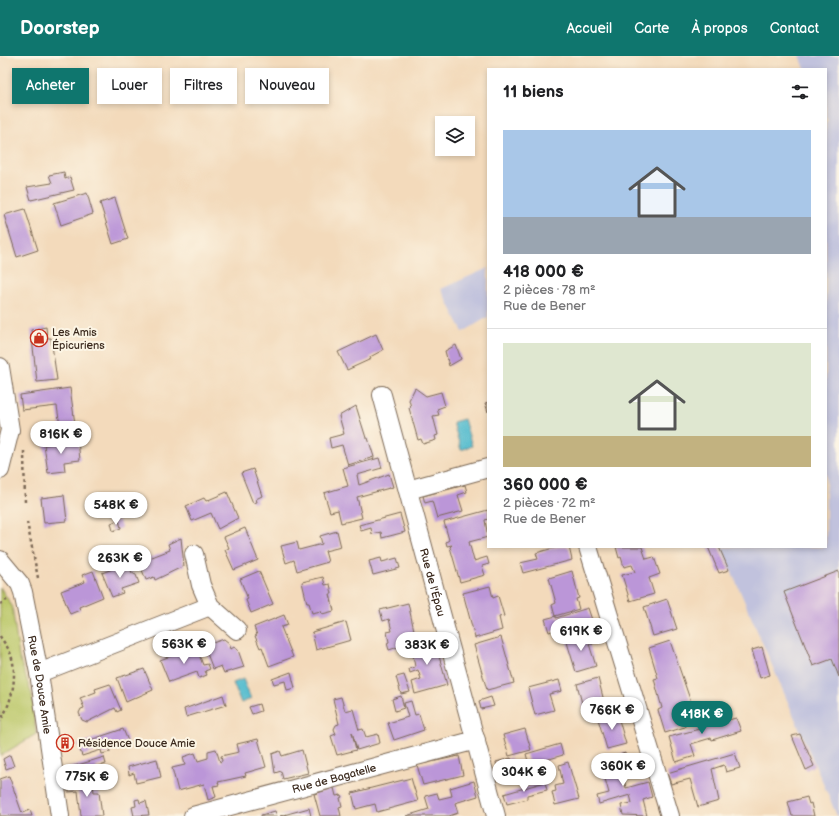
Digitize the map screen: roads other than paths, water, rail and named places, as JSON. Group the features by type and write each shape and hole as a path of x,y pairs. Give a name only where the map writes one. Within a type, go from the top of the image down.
{"street":[{"path":"0,367 10,430 0,470"},
{"name":"Rue de l'Épau","path":"382,395 496,816"},
{"path":"408,490 487,468"},
{"path":"588,548 670,816"},
{"path":"194,554 201,585 210,606 237,630"},
{"name":"Rue de Douce Amie","path":"0,560 20,584 23,592 39,673 60,816"},
{"path":"39,673 210,606"},
{"name":"Rue de Bagatelle","path":"193,816 476,740"}],"water":[{"path":"464,419 472,446 461,450 453,422"},
{"path":"243,679 251,699 241,703 233,683"}],"place":[{"name":"Les Amis Épicuriens","path":"39,338"},
{"name":"Résidence Douce Amie","path":"65,743"}]}
